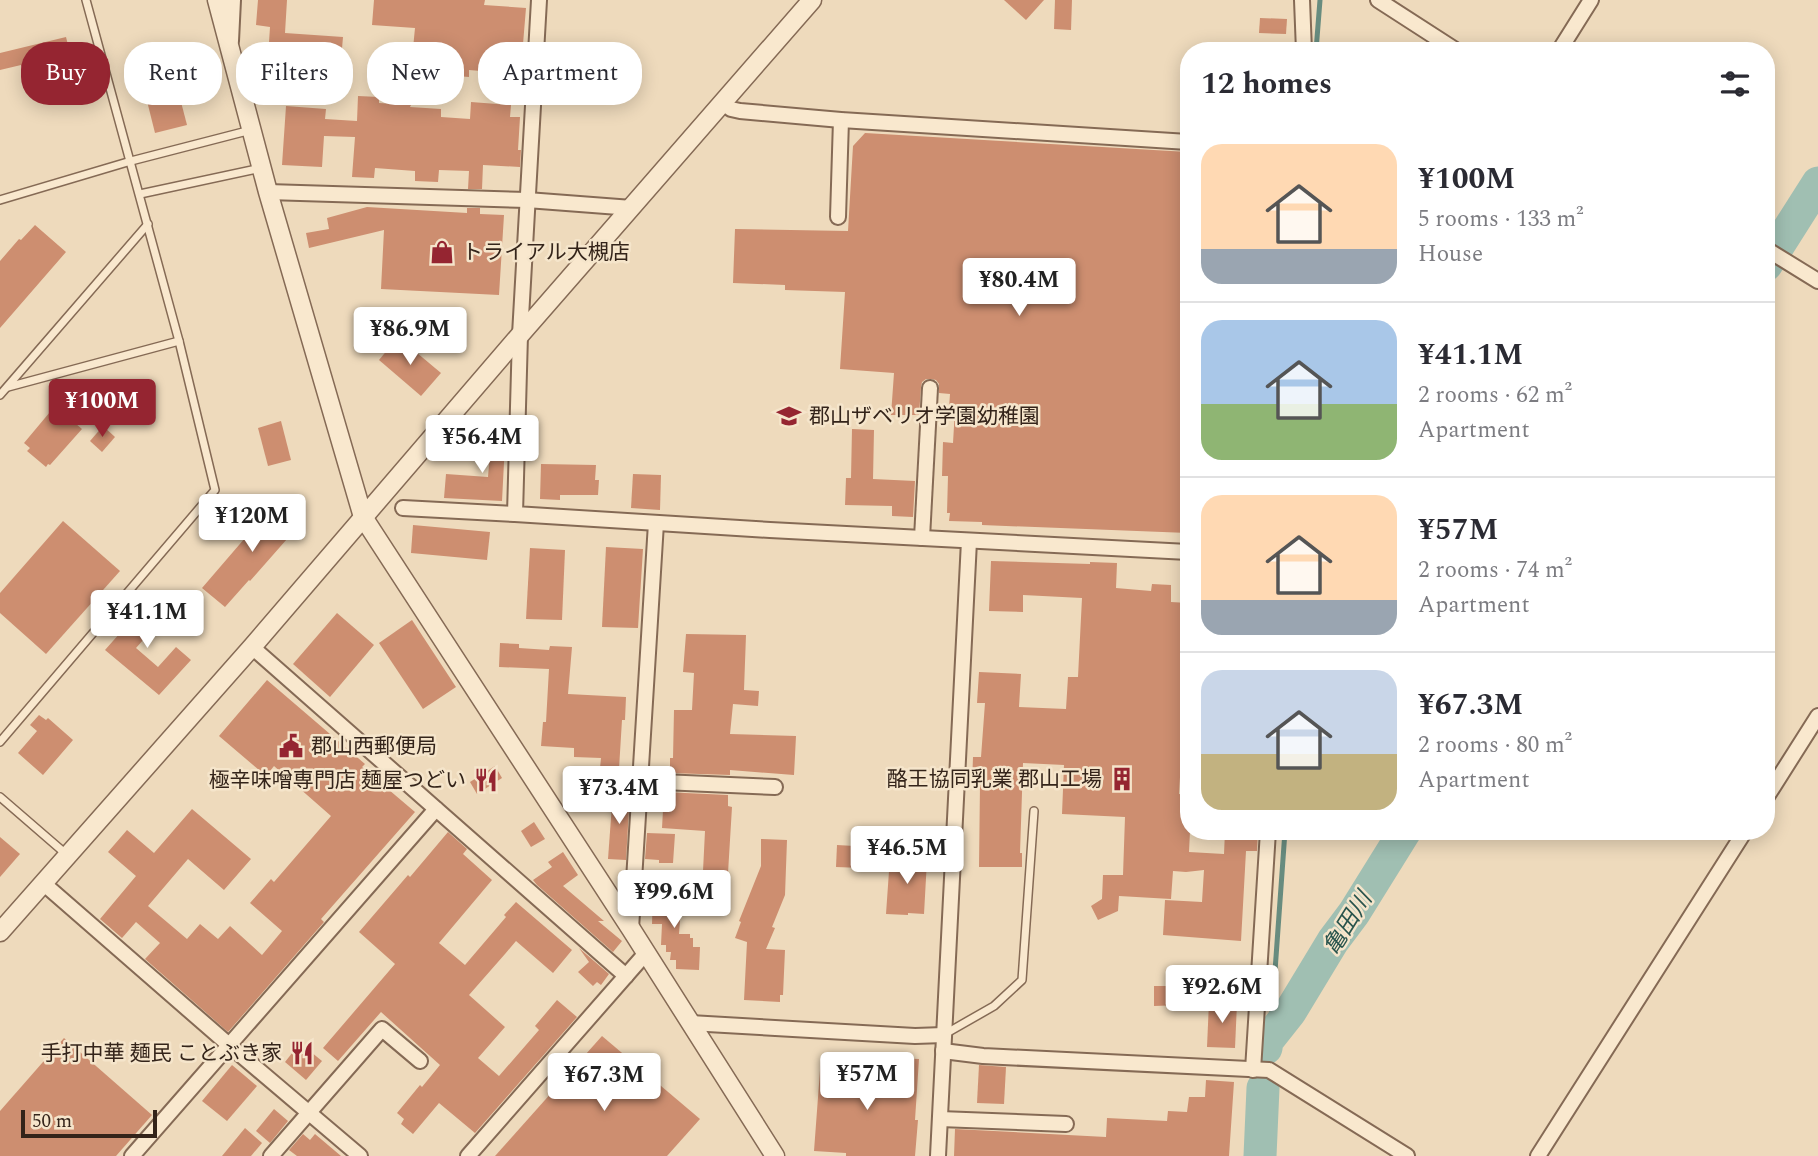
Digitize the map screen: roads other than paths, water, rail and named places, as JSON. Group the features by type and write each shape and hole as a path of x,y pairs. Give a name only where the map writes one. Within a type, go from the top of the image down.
{"street":[{"path":"217,0 261,168 363,517 775,1156"},
{"path":"231,51 233,0"},
{"path":"515,514 520,335 540,0"},
{"path":"0,932 252,647 812,0"},
{"path":"1302,0 1304,42"},
{"path":"1378,0 1443,42"},
{"path":"1565,42 1591,0"},
{"path":"723,103 740,111 841,120 1180,141"},
{"path":"838,217 841,120"},
{"path":"268,192 527,200 632,208"},
{"path":"1775,255 1818,281"},
{"path":"922,538 930,388"},
{"path":"403,508 1180,552"},
{"path":"631,929 656,523"},
{"path":"938,1156 970,541"},
{"path":"252,647 626,976"},
{"path":"1775,784 1818,716"},
{"path":"640,780 775,787"},
{"path":"132,1156 436,809"},
{"path":"1253,1070 1267,840"},
{"path":"1538,1156 1739,840"},
{"path":"43,883 359,1156"},
{"path":"468,1156 646,953"},
{"path":"690,1023 915,1036 944,1035"},
{"path":"271,1156 382,1029 420,1061"},
{"path":"943,1051 983,1056 1269,1070 1407,1156"},
{"path":"940,1119 1066,1124"}],"lane":[{"path":"0,742 215,490 179,341 86,0"},
{"path":"0,200 131,161 252,130"},
{"path":"140,194 261,168"},
{"path":"0,395 148,224"},
{"path":"7,387 179,341"},
{"path":"0,797 67,854"},
{"path":"944,1035 993,1006 1022,980 1034,811"}],"waterway":[{"path":"1317,42 1320,0"},
{"name":"亀田川","path":"1775,251 1818,183"},
{"path":"1267,1041 1272,1013 1284,840"},
{"name":"亀田川","path":"1266,1048 1267,1041 1290,1012 1399,840"},
{"name":"亀田川","path":"1260,1156 1263,1088"}],"place":[{"name":"トライアル大槻店","path":"442,252"},
{"name":"郡山ザベリオ学園幼稚園","path":"789,416"},
{"name":"郡山西郵便局","path":"291,746"},
{"name":"酪王協同乳業 郡山工場","path":"1122,779"},
{"name":"極辛味噌専門店 麺屋つどい","path":"486,780"},
{"name":"手打中華 麺民 ことぶき家","path":"302,1053"}]}
